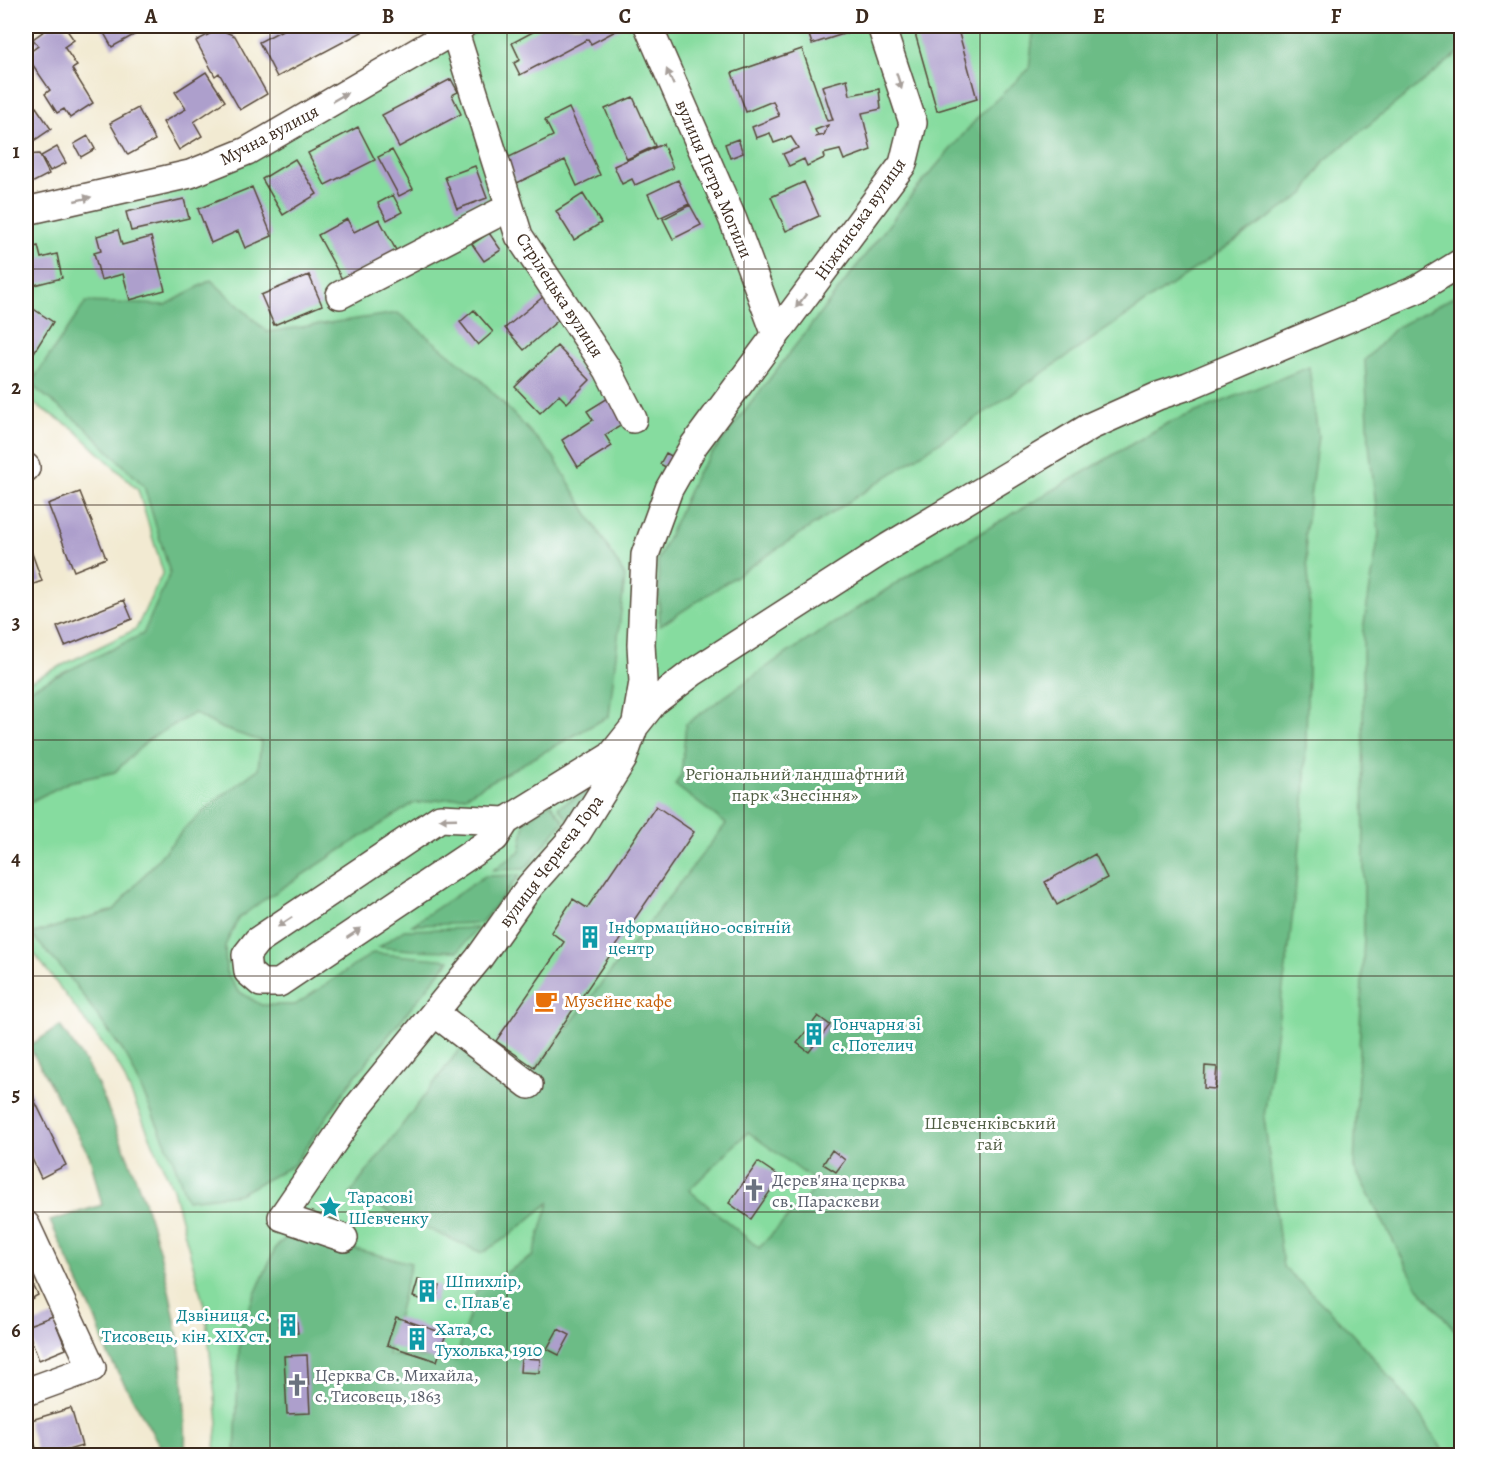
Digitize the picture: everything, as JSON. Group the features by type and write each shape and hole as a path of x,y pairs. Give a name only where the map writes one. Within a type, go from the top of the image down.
{"street":[{"name":"вулиця Петра Могили","path":"648,26 733,219 776,334"},
{"name":"Ніжинська вулиця","path":"776,334 903,164 913,123 881,26"},
{"name":"Стрілецька вулиця","path":"456,27 508,208 519,236 608,370 633,419"},
{"name":"Мучна вулиця","path":"26,212 190,174 247,151 456,27"},
{"path":"340,295 508,208"},
{"path":"506,821 440,818 257,940 246,955 248,972 261,983 279,983 495,838 506,821 611,756 636,722 661,695 888,547 1092,426 1158,396 1188,386 1418,289 1461,262"},
{"name":"вулиця Чернеча Гора","path":"344,1238 282,1217 358,1106 435,1013 530,886 576,833 623,759 636,722 643,682 641,645 645,555 669,489 694,445 776,334"},
{"path":"435,1013 529,1085"},
{"path":"26,1226 92,1368 26,1392"}],"green space":[{"name":"Регіональний ландшафтний парк «Знесіння»","path":"487,26 1461,26 1461,1455 214,1455 218,1422 205,1310 173,1189 119,1066 37,957 26,947 26,683 136,629 163,572 138,490 73,428 26,399 26,219 143,196 358,96"},
{"path":"1034,26 1461,26 1461,51 1324,161 1304,194 996,405 660,626 658,560 697,473 914,192 979,116 1029,69"},
{"path":"211,280 267,332 398,313 480,379 553,456 625,576 609,716 465,796 412,804 238,919 225,946 226,972 238,991 261,1005 295,1005 373,953 450,960 349,1084 294,1165 239,1194 187,1200 172,1157 127,1057 71,979 31,934 114,910 185,828 215,801 258,769 261,741 221,728 194,713 148,740 115,772 69,782 26,804 26,691 143,634 170,573 144,486 87,429 30,384 86,302 166,305"},
{"path":"1461,293 1461,1337 1417,1286 1354,1167 1364,936 1363,630 1379,534 1369,443 1365,360 1395,328"},
{"name":"Шевченківський гай","path":"1309,367 1318,436 1305,534 1310,599 1304,808 1289,947 1264,1117 1283,1267 1372,1355 1411,1404 1446,1455 235,1456 240,1328 276,1247 291,1233 411,1263 388,1355 456,1360 476,1291 533,1256 549,1203 509,1236 482,1253 350,1194 474,1030 530,1075 726,824 675,785 681,775 686,724 778,659 917,570 1166,424","holes":["748,1132 819,1184 759,1248 689,1190"]},
{"path":"587,791 590,797 571,824 558,807"},
{"path":"550,803 564,821 525,869 493,870 520,851 525,821"},
{"path":"520,875 481,923 412,925 485,876"},
{"path":"477,928 458,951 379,947 404,930"},
{"path":"60,1026 86,1063 100,1089 133,1170 159,1249 177,1330 185,1413 185,1455 165,1455 108,1355 96,1320 50,1221 102,1205 90,1157 29,1046"}],"building":[{"path":"51,26 64,26 74,40 64,47 77,66 72,69 93,103 70,118 64,109 57,113 45,94 50,90 26,55 38,46 33,39"},
{"path":"100,26 141,26 143,30 112,47"},
{"path":"290,26 359,26 362,32 277,77 259,42"},
{"path":"544,26 623,27 591,44 588,39 520,75 514,63 520,60 512,43"},
{"path":"806,26 854,26 856,30 812,44"},
{"path":"913,26 957,26 977,99 937,111"},
{"path":"219,29 235,36 267,94 240,110 219,73 215,76 196,41"},
{"path":"802,49 827,121 833,120 822,86 847,79 850,95 879,89 881,109 862,113 871,150 844,160 840,150 823,154 824,158 807,166 804,159 789,166 783,154 798,148 791,137 774,143 770,133 756,138 752,127 779,116 773,101 746,112 732,73","holes":["828,125 824,135 815,137 818,136 815,130"]},
{"path":"206,72 225,101 194,122 202,136 179,150 163,122 186,109 175,92"},
{"path":"451,79 458,92 452,95 461,114 399,147 382,115"},
{"path":"633,97 655,146 627,159 605,109"},
{"path":"36,107 51,129 26,146 26,114"},
{"path":"138,108 155,140 128,155 110,123"},
{"path":"569,108 600,175 577,186 565,160 517,183 505,159 553,136 545,120"},
{"path":"358,127 375,160 325,185 308,153"},
{"path":"88,136 95,149 81,157 74,144"},
{"path":"738,139 743,153 730,158 725,144"},
{"path":"663,144 673,168 635,185 632,179 622,184 614,166"},
{"path":"57,147 66,163 50,171 41,156"},
{"path":"392,150 413,189 399,196 378,157"},
{"path":"39,154 49,174 26,186 26,155"},
{"path":"295,159 317,194 283,215 262,179"},
{"path":"475,166 487,198 457,209 445,177"},
{"path":"678,180 689,204 659,218 648,194"},
{"path":"804,182 819,216 786,231 771,197"},
{"path":"252,187 272,236 245,248 238,231 211,243 198,209"},
{"path":"583,194 601,223 574,240 556,211"},
{"path":"393,195 402,212 387,220 378,203"},
{"path":"184,199 189,218 131,231 126,212"},
{"path":"690,205 701,225 673,239 663,219"},
{"path":"347,219 354,232 379,219 397,252 343,281 318,235"},
{"path":"118,230 122,245 151,237 165,290 130,300 123,274 101,280 94,253 101,251 97,236"},
{"path":"489,233 501,250 484,261 472,244"},
{"path":"38,246 41,258 57,254 62,278 26,287 26,249"},
{"path":"309,275 322,305 274,325 261,295"},
{"path":"544,296 562,317 524,350 505,328"},
{"path":"26,304 53,322 33,354 26,349"},
{"path":"474,310 493,332 478,345 460,322"},
{"path":"557,346 590,380 567,403 559,395 540,413 515,387"},
{"path":"613,395 629,421 605,435 612,446 578,467 562,440 593,420 587,411"},
{"path":"666,453 675,458 669,469 660,464"},
{"path":"80,492 106,558 74,571 48,504"},
{"path":"26,537 42,581 26,587"},
{"path":"124,600 132,619 65,646 57,627"},
{"name":"Інформаційно-освітній центр","path":"656,806 694,832 534,1067 496,1041 564,942 551,932 573,899 587,908"},
{"path":"1095,854 1107,878 1057,905 1045,882"},
{"name":"Гончарня зі с. Потелич","path":"818,1016 830,1025 809,1052 797,1043"},
{"path":"1205,1066 1217,1067 1215,1089 1204,1088"},
{"path":"26,1083 66,1165 41,1178 26,1146"},
{"path":"832,1150 845,1160 836,1172 823,1164"},
{"name":"Дерев'яна церква св. Параскеви","path":"758,1162 780,1177 751,1219 729,1203"},
{"path":"26,1271 38,1295 26,1302"},
{"name":"Шпихлір, с. Плав'є","path":"418,1280 440,1286 435,1303 413,1297"},
{"path":"53,1316 66,1349 39,1360 26,1326"},
{"name":"Дзвіниця, с. Тисовець, кін. XIX ст.","path":"296,1316 298,1333 281,1335 278,1318"},
{"name":"Хата, с. Тухолька, 1910","path":"396,1317 446,1334 437,1361 387,1345"},
{"path":"558,1329 570,1335 559,1355 547,1349"},
{"name":"Церква Св. Михайла, с. Тисовець, 1863","path":"307,1355 310,1413 287,1414 284,1356"},
{"path":"521,1358 540,1359 539,1373 520,1372"},
{"path":"71,1408 82,1446 51,1455 38,1455 28,1421"}],"place":[{"name":"Інформаційно-освітній центр","path":"590,937"},
{"name":"Музейне кафе","path":"546,1001"},
{"name":"Гончарня зі с. Потелич","path":"814,1034"},
{"name":"Дерев'яна церква св. Параскеви","path":"754,1190"},
{"name":"Тарасові Шевченку","path":"330,1207"},
{"name":"Шпихлір, с. Плав'є","path":"427,1291"},
{"name":"Дзвіниця, с. Тисовець, кін. XIX ст.","path":"288,1325"},
{"name":"Хата, с. Тухолька, 1910","path":"417,1339"},
{"name":"Церква Св. Михайла, с. Тисовець, 1863","path":"297,1385"}]}
